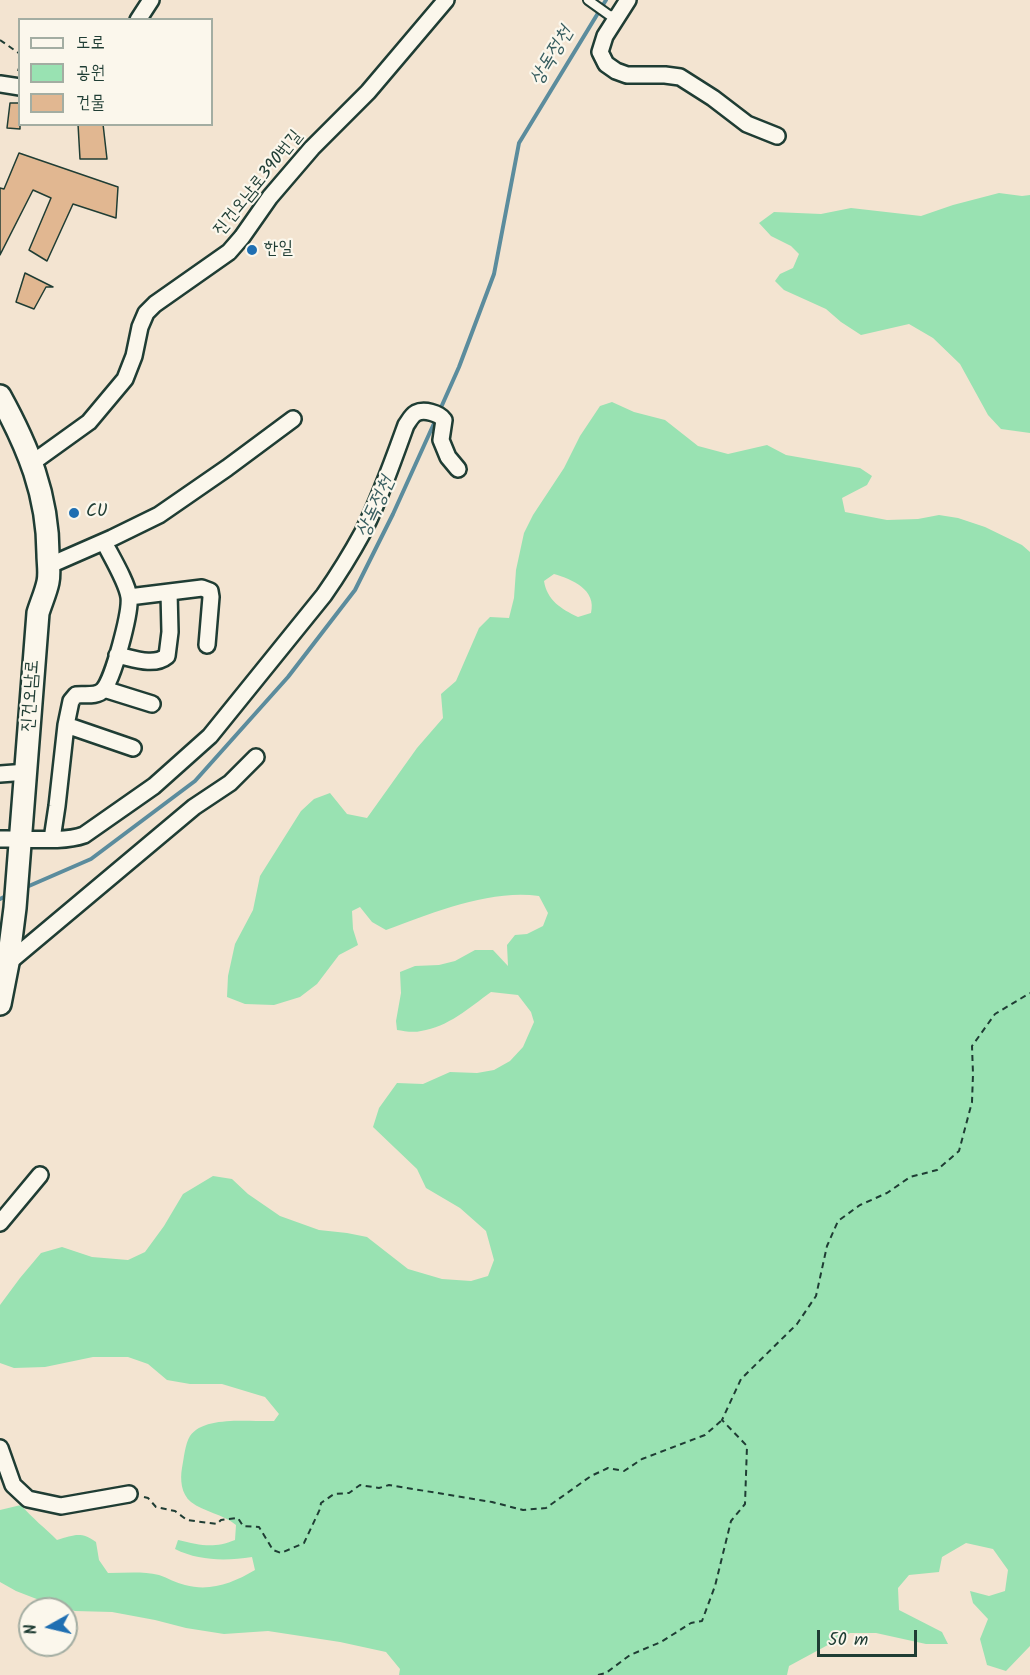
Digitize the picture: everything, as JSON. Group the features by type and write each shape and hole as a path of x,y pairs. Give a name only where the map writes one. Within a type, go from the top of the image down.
{"main road":[{"name":"진건오남로","path":"0,396 17,426 32,463 43,499 48,537 48,581 38,613 27,772 10,838 19,863 8,963 0,1004"}],"street":[{"path":"139,18 151,0"},
{"name":"진건오남로390번길","path":"32,463 89,422 125,379 146,313 155,304 229,252 270,197 305,156 368,92 446,0"},
{"path":"628,0 613,16 605,36 600,52 606,64 627,75 680,77 747,124 777,136"},
{"path":"0,84 18,87"},
{"path":"10,838 75,838 90,832 154,786 210,736 228,717 324,595 363,532 410,418 419,412 436,414 444,420 441,435 444,449 458,469"},
{"path":"48,566 159,515 293,419"},
{"path":"104,542 129,597 126,624 104,690"},
{"path":"129,597 202,588 210,591 207,645"},
{"path":"117,655 147,661 159,661 167,656 170,632 170,592"},
{"path":"51,839 66,725 74,697 104,690 152,704"},
{"path":"66,725 132,748"},
{"path":"8,963 194,807 230,783 256,758"},
{"path":"0,774 27,772"},
{"path":"0,1222 40,1175"},
{"path":"0,1448 13,1485 28,1499 61,1506 129,1494"}],"lane":[{"path":"589,1 613,16"}],"path":[{"path":"0,40 18,53"},
{"path":"129,1494 147,1498 156,1507 175,1511 187,1520 217,1524 221,1520 238,1518 243,1526 259,1527 273,1550 280,1553 304,1543 321,1503 334,1494 349,1492 360,1485 379,1488 389,1485 484,1500 523,1510 546,1508 591,1476 608,1468 624,1471 642,1459 705,1435 722,1420 741,1379 796,1324 816,1296 826,1246 838,1221 860,1205 887,1193 910,1177 937,1170 959,1151 972,1102 974,1074 972,1046 995,1014 1030,993"},
{"path":"598,1675 606,1673 630,1655 661,1642 691,1623 702,1621 715,1586 731,1521 745,1504 747,1446 722,1420"}],"green space":[{"path":"999,193 1030,195 1030,433 1001,429 988,415 960,364 933,338 909,324 861,335 826,309 784,290 775,281 780,274 793,268 799,254 791,246 771,236 759,223 774,212 821,214 851,208 921,216"},
{"path":"612,402 634,412 665,420 698,446 728,454 767,445 786,455 860,468 872,476 867,485 842,498 845,512 887,520 918,519 939,515 958,518 985,527 1022,545 1030,552 1030,1646 1006,1671 987,1665 980,1639 988,1619 973,1603 970,1591 989,1596 1005,1591 1008,1570 993,1549 966,1543 942,1557 939,1572 909,1575 898,1588 899,1610 942,1632 948,1644 926,1644 876,1633 850,1633 789,1666 787,1675 399,1675 400,1669 386,1652 268,1631 224,1634 112,1612 78,1611 78,1597 32,1597 0,1582 0,1510 21,1505 57,1540 82,1535 96,1542 99,1560 108,1573 153,1574 194,1587 212,1587 238,1579 255,1570 252,1557 213,1559 194,1556 175,1549 178,1540 200,1545 213,1545 235,1540 236,1525 196,1505 185,1495 181,1477 182,1468 188,1439 197,1429 217,1422 274,1421 279,1414 265,1397 222,1384 190,1384 167,1380 148,1364 128,1357 93,1357 45,1367 14,1368 0,1363 0,1305 41,1253 62,1247 92,1257 128,1260 145,1252 183,1194 213,1176 232,1179 248,1194 280,1216 319,1230 367,1237 408,1269 442,1279 471,1281 488,1276 494,1260 486,1231 460,1208 426,1188 417,1169 373,1127 379,1108 397,1083 423,1084 450,1072 477,1073 494,1070 510,1061 523,1047 534,1022 531,1012 518,995 491,992 458,1016 431,1029 418,1032 397,1030 396,1021 401,993 400,972 415,966 439,965 455,961 475,950 493,950 508,966 507,945 515,935 527,934 543,926 548,913 539,896 520,895 481,899 386,930 372,922 360,907 352,911 353,929 358,945 339,955 317,984 300,997 274,1005 245,1004 227,997 228,976 235,944 253,910 260,876 301,811 314,799 330,793 347,814 367,818 417,748 443,718 441,694 456,681 479,628 490,617 509,618 524,533 564,468 580,436 600,406","holes":["554,574 575,582 587,592 592,605 591,613 578,617 566,611 552,599 544,581"]}],"building":[{"path":"10,103 18,103 20,129 7,128"},
{"path":"78,126 103,126 107,159 80,159"},
{"path":"19,153 118,187 116,218 73,204 47,261 29,250 51,198 33,190 0,255 0,188 4,189"},
{"path":"25,273 53,287 46,287 34,309 16,302"}],"waterway":[{"name":"상독정천","path":"439,412 459,367 494,274 519,143 606,0"},
{"name":"상독정천","path":"22,889 91,859 195,781 288,677 355,590 393,514 436,419"},
{"name":"상독정천","path":"0,899 10,894"}],"place":[{"name":"한일","path":"252,250"},
{"name":"CU","path":"74,513"}]}
